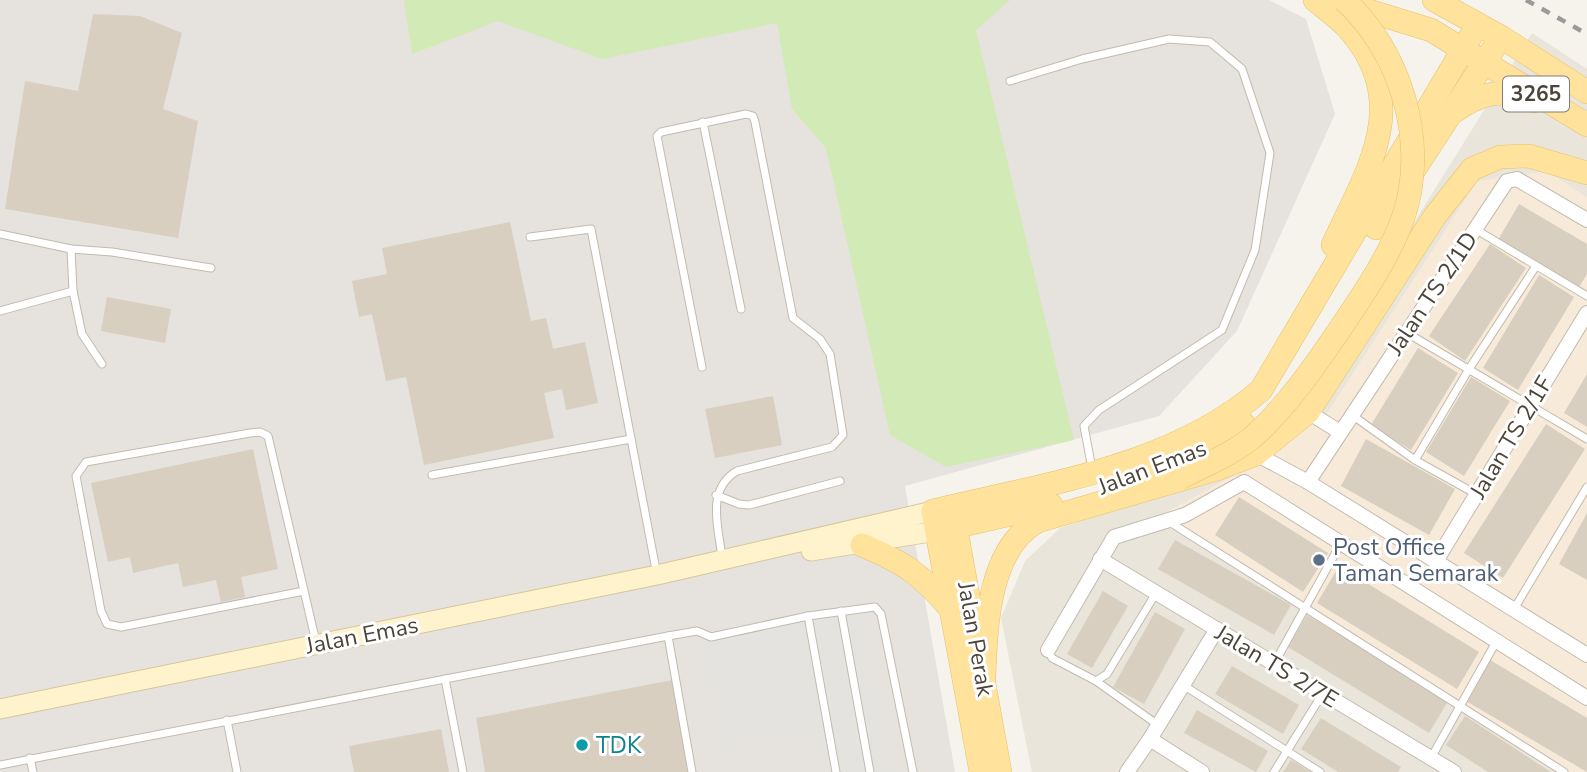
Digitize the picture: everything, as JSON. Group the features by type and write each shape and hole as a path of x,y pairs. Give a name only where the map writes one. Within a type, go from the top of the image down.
{"main road":[{"path":"1239,409 1292,327 1365,178 1380,140 1382,100 1366,57 1348,28 1315,0"},
{"name":"3265","path":"1337,0 1402,9 1431,30 1465,48 1587,125"},
{"path":"1180,478 1253,437 1276,413 1322,355 1366,290 1403,218 1411,178 1411,129 1395,69 1365,18 1345,0"},
{"name":"3265","path":"1434,0 1501,37 1587,92"},
{"name":"Jalan Emas","path":"723,561 862,545 1093,473 1205,431 1239,409 1261,390 1478,24"},
{"name":"Jalan Emas","path":"0,709 723,561 944,519 1049,506 1188,457 1214,444 1244,423 1267,398 1445,118 1486,63 1501,37"},
{"path":"1445,118 1473,99 1491,93 1515,93 1587,125"},
{"path":"984,677 988,605 1009,551 1025,530 1038,521 1217,469 1256,454 1308,412 1434,216 1472,169 1500,157 1529,156 1587,173"},
{"name":"Jalan Perak","path":"944,519 951,610 981,772"},
{"name":"Jalan Perak","path":"944,519 984,677 1000,772"},
{"path":"862,545 895,559 922,576 951,610"}],"street":[{"name":"Jalan TS 2/1D","path":"1308,482 1507,181 1517,179 1587,220"},
{"name":"Jalan TS 2/1F","path":"1436,561 1587,313"},
{"path":"1308,412 1340,432"},
{"path":"1256,454 1308,482 1586,653"},
{"path":"1048,650 1114,537 1185,515 1244,482 1587,698"},
{"name":"Jalan TS 2/7E","path":"1100,559 1323,693 1435,765 1454,772"},
{"path":"1127,772 1217,629"},
{"path":"1150,739 1202,772"}],"lane":[{"path":"1010,81 1082,59 1169,39 1210,42 1242,69 1270,153 1255,250 1222,330 1099,410 1084,426 1093,473"},
{"path":"702,367 657,136 661,131 746,114 753,116 793,318 820,339 830,354 843,435 832,447 737,471 724,478 716,495 723,561"},
{"path":"703,122 741,309"},
{"path":"530,237 591,229 657,575"},
{"path":"1475,229 1587,296"},
{"path":"0,234 71,249 111,252 211,268"},
{"path":"71,249 73,291 82,334 102,364"},
{"path":"1415,460 1469,369 1536,266"},
{"path":"0,311 73,291"},
{"path":"1406,332 1587,439"},
{"path":"1352,415 1415,460 1476,494"},
{"path":"304,591 121,627 107,624 101,611 78,490 76,476 79,469 86,462 250,433 260,432 268,436 304,591 316,645"},
{"path":"432,475 631,439"},
{"path":"716,495 749,505 840,481"},
{"path":"1514,609 1587,488"},
{"path":"1167,520 1304,610 1564,772"},
{"path":"1274,664 1341,543"},
{"path":"1096,681 1107,674 1156,593"},
{"path":"0,765 668,636 697,631 710,637 808,616 875,607 881,614 913,772"},
{"path":"841,611 870,772"},
{"path":"808,616 836,772"},
{"path":"668,636 692,772"},
{"path":"1435,765 1460,707 1496,642"},
{"path":"1048,650 1052,657 1096,681 1158,725"},
{"path":"446,679 463,772"},
{"path":"1183,685 1320,772"},
{"path":"1274,772 1323,693"},
{"path":"227,720 237,772"},
{"path":"30,758 33,772"}],"shaded area":[{"path":"0,0 1269,0 1306,19 1335,114 1237,331 1159,416 905,486 955,772 0,772"},
{"path":"1532,33 1587,69 1587,772 1032,772 1001,618 1025,561 1060,528 1181,489 1299,407"},
{"path":"1546,171 1587,197 1587,772 1570,772 1161,515 1249,467 1328,412 1477,181"},
{"path":"859,604 893,772 823,772 815,731 722,750 699,637"}],"green space":[{"path":"404,0 1010,0 976,30 1074,440 946,467 890,435 826,148 792,109 777,23 602,59 498,21 412,54"}],"building":[{"path":"93,14 140,16 182,33 163,109 198,121 178,238 5,209 25,81 78,91"},
{"path":"1519,204 1587,244 1587,274 1579,287 1498,240"},
{"path":"510,222 531,321 546,318 553,349 585,342 598,403 566,410 562,389 544,393 554,438 424,465 406,377 386,381 372,314 359,317 352,281 387,274 382,248"},
{"path":"1490,244 1526,268 1465,361 1429,336"},
{"path":"1539,275 1574,297 1518,390 1483,368"},
{"path":"107,297 171,309 165,343 101,331"},
{"path":"1418,348 1458,373 1411,450 1371,425"},
{"path":"1587,374 1587,427 1564,413"},
{"path":"1471,377 1510,401 1464,476 1426,452"},
{"path":"773,396 782,445 715,458 705,409"},
{"path":"1546,424 1585,449 1503,578 1464,553"},
{"path":"1366,439 1455,489 1429,535 1341,486"},
{"path":"253,449 278,569 241,577 245,597 221,602 216,580 183,587 178,563 133,573 130,557 108,562 91,483"},
{"path":"1239,497 1328,553 1303,592 1215,535"},
{"path":"1587,513 1587,580 1559,564"},
{"path":"1175,540 1291,605 1274,635 1158,569"},
{"path":"1339,566 1479,652 1457,689 1317,603"},
{"path":"1103,591 1128,606 1092,668 1067,654"},
{"path":"1155,612 1185,629 1144,704 1113,687"},
{"path":"1307,615 1448,701 1429,733 1288,647"},
{"path":"1490,660 1587,718 1587,772 1466,701"},
{"path":"1232,666 1299,705 1283,734 1215,694"},
{"name":"TDK","path":"672,680 688,772 485,772 476,718"},
{"path":"1197,710 1268,751 1256,772 1184,733"},
{"path":"1465,716 1551,772 1488,772 1446,745"},
{"path":"1321,718 1401,767 1398,772 1338,772 1301,749"},
{"path":"441,729 449,772 354,772 349,746"},
{"path":"1291,760 1311,772 1283,772"}],"railway":[{"path":"1526,0 1587,34"}],"place":[{"name":"Post Office Taman Semarak","path":"1319,560"},
{"name":"TDK","path":"582,745"}]}
